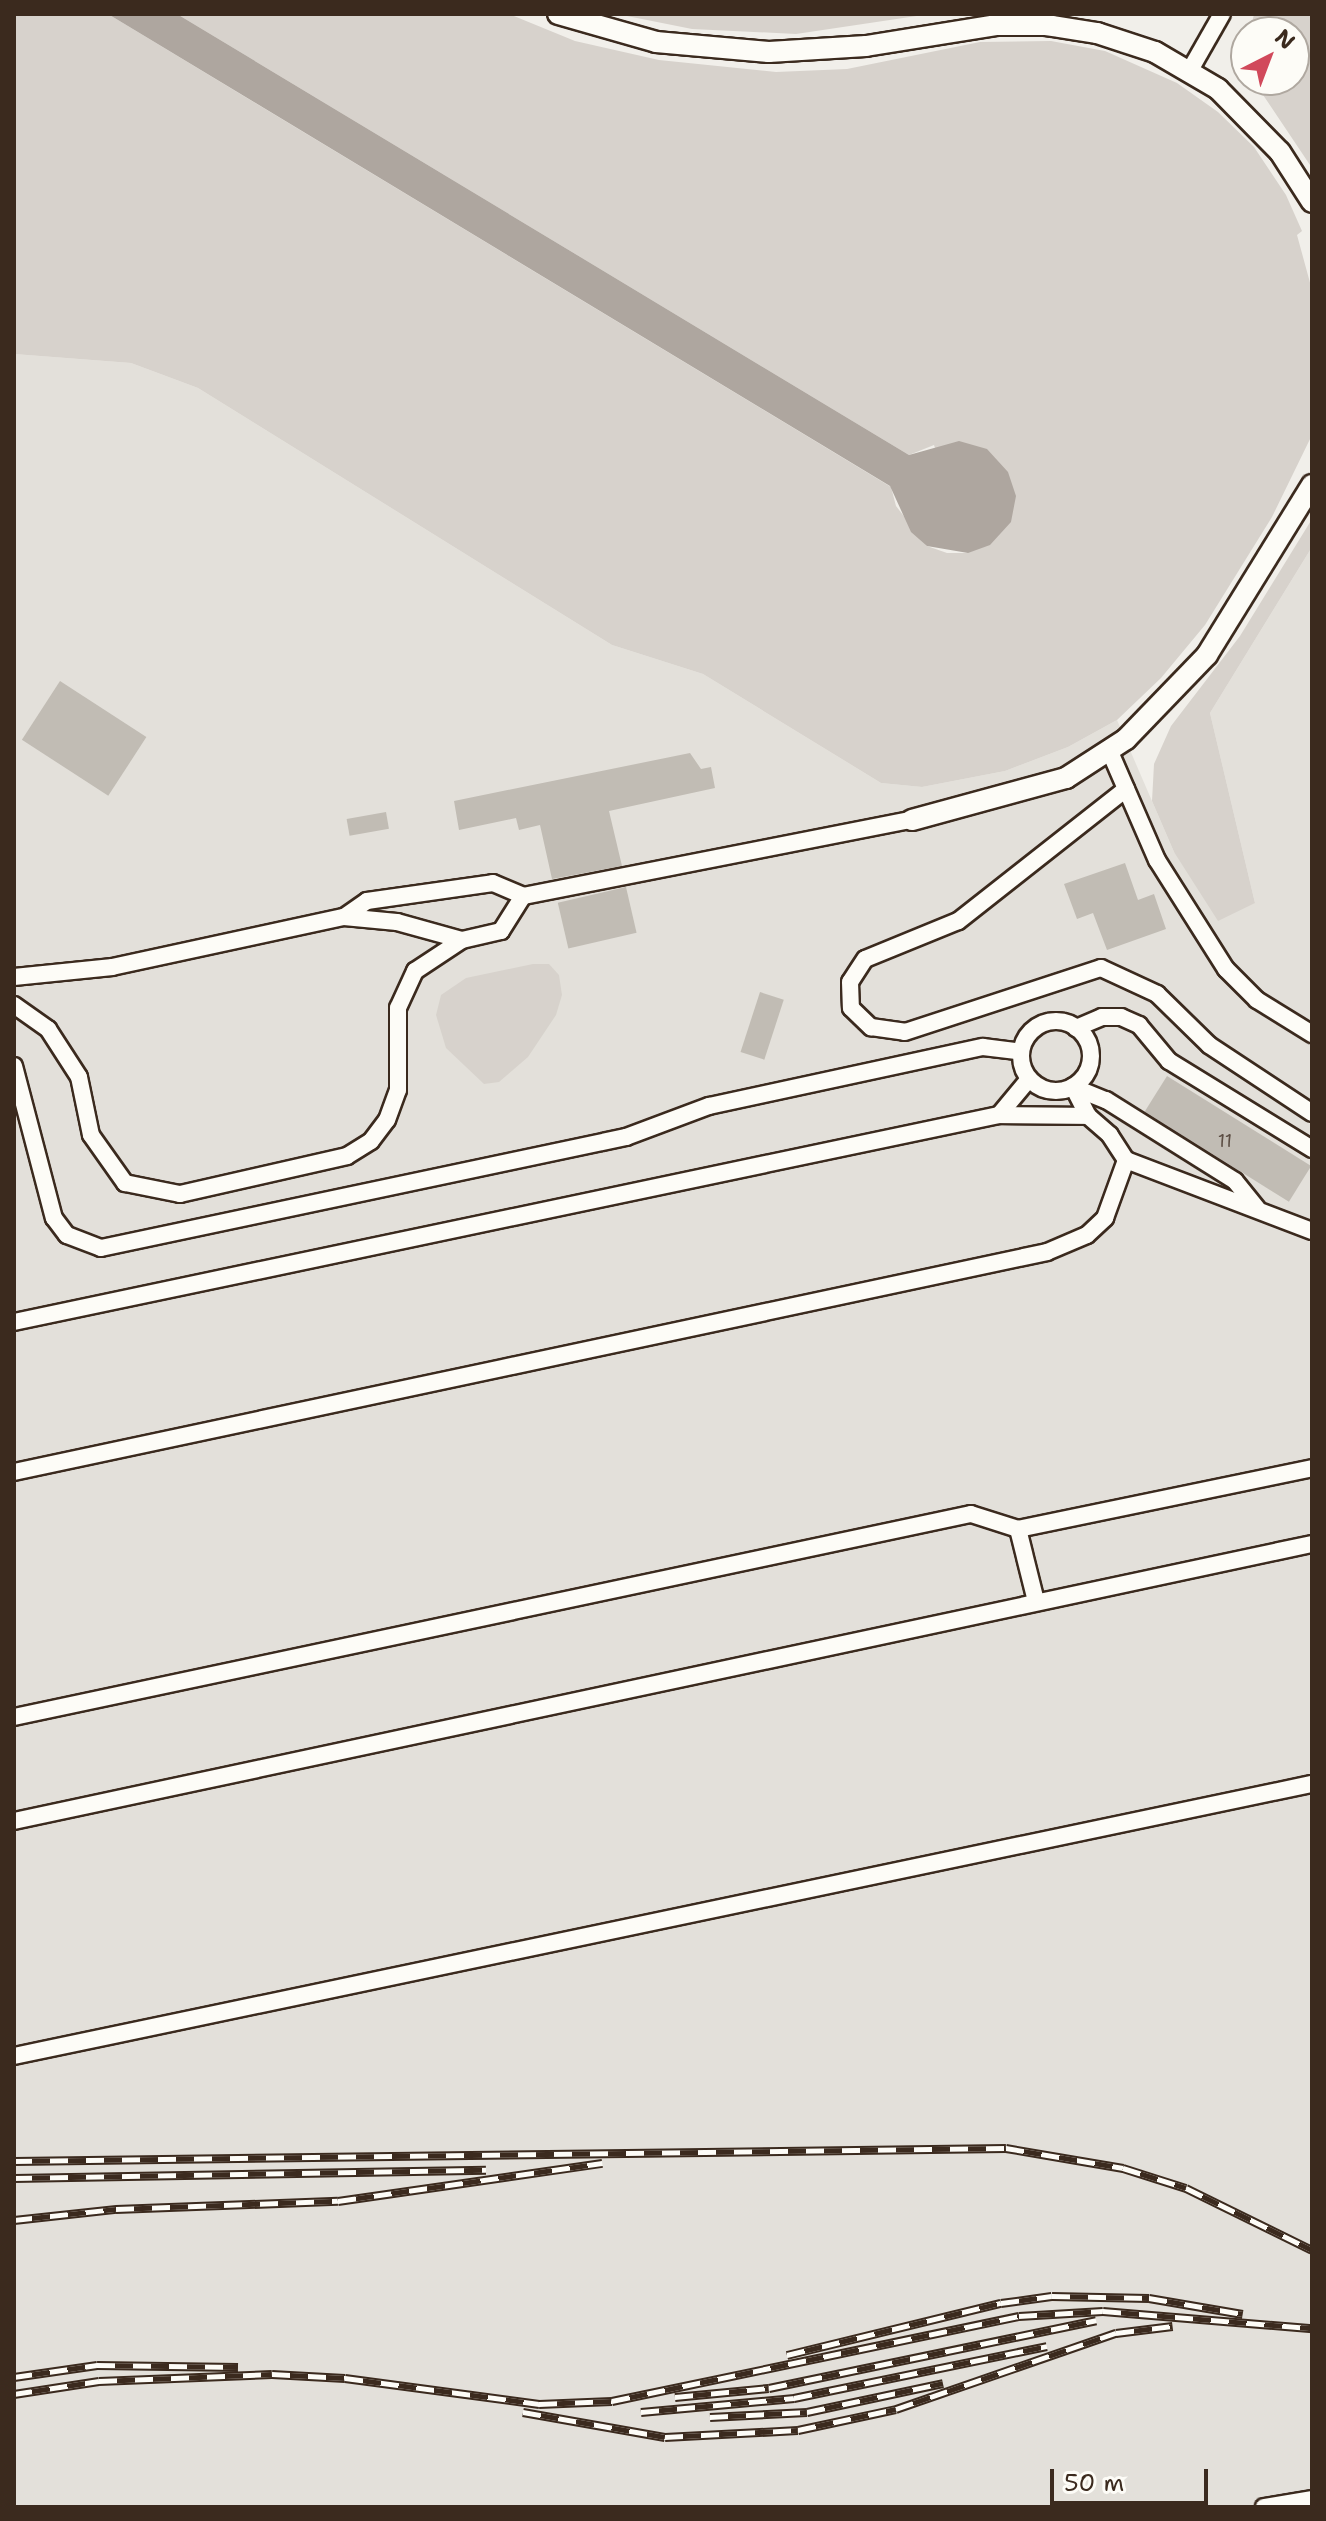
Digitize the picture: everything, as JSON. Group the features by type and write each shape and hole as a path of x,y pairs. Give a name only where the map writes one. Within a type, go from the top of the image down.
{"street":[{"path":"558,14 656,42 769,52 866,46 997,25 1046,25 1125,41 1190,70 1255,123 1312,202"},
{"path":"1190,70 1222,14"},
{"path":"344,917 367,901 493,883 523,896 912,820 1041,787 1110,752 1207,655 1312,485"},
{"path":"1110,752 1157,860 1232,976 1257,1000 1312,1034"},
{"path":"1126,789 958,921 865,959 850,982 851,1008 871,1027 905,1032 1101,968 1157,994 1209,1045 1312,1113"},
{"path":"14,1005 48,1029 79,1077 91,1135 125,1183 148,1191 180,1194 347,1156 371,1141 387,1120 398,1090 402,1051 398,1008 415,971 462,940 501,931 523,896"},
{"path":"14,977 112,967 344,917 397,922 462,940"},
{"path":"1076,1028 1102,1017 1121,1017 1139,1025 1169,1061 1312,1149"},
{"path":"1073,1087 1087,1073 1091,1054 1076,1028 1065,1023 1042,1024 1031,1031 1021,1052 1029,1079 1045,1090 1073,1087 1106,1100 1235,1181 1257,1208"},
{"path":"14,1066 54,1218 67,1235 101,1248 626,1137 709,1106 983,1047 1021,1052"},
{"path":"999,1115 1029,1079"},
{"path":"1073,1087 1088,1116 1110,1135 1126,1160 1312,1231"},
{"path":"14,1322 999,1115 1088,1116"},
{"path":"14,1472 1047,1252 1087,1235 1105,1218 1126,1160"},
{"path":"14,1717 971,1514 1018,1529 1312,1468"},
{"path":"1018,1529 1036,1601"},
{"path":"14,1821 1312,1544"},
{"path":"14,2056 1312,1784"},
{"path":"1264,2507 1312,2499"}],"shaded area":[{"path":"14,14 108,14 891,487 896,506 927,546 947,553 968,553 934,445 909,455 177,14 509,14 575,41 659,60 776,72 847,69 980,42 1051,41 1105,51 1177,83 1218,112 1254,147 1286,195 1302,231 1297,235 1312,290 1311,437 1272,517 1205,625 1161,678 1117,720 1068,747 1005,771 922,787 881,783 703,674 612,645 198,388 131,363 14,354"},
{"path":"108,14 177,14 909,455 959,441 987,449 1008,472 1016,496 1011,522 990,545 968,553 927,546 911,532 890,486"},
{"path":"617,14 930,14 796,34 692,29"},
{"path":"1312,14 1312,168 1264,96 1310,96 1310,16 1254,16"},
{"path":"14,354 131,363 198,388 612,645 703,674 881,783 922,787 1005,771 1068,747 1117,720 1174,852 1255,903 1210,713 1312,547 1312,2507 14,2507"},
{"path":"1312,519 1312,547 1210,713 1255,903 1218,921 1174,852 1152,801 1154,764 1171,726 1240,636"},
{"path":"533,964 549,964 559,975 562,995 556,1015 528,1057 499,1082 484,1084 446,1048 436,1015 441,995 466,978"}],"building":[{"path":"60,681 146,737 108,796 22,740"},
{"path":"690,753 701,769 711,767 715,788 609,811 622,866 552,879 540,825 519,830 516,818 459,830 454,801"},
{"path":"386,812 389,829 350,836 347,819"},
{"path":"1125,863 1138,900 1154,894 1166,929 1107,950 1093,913 1077,919 1064,884"},
{"path":"626,887 637,933 568,949 558,903"},
{"path":"760,992 784,1000 764,1060 741,1052"},
{"path":"1167,1076 1311,1166 1289,1202 1145,1112"}],"railway":[{"path":"14,2161 1006,2148 1123,2168 1186,2188 1312,2250"},
{"path":"14,2220 116,2209 338,2201 602,2163"},
{"path":"14,2178 486,2170"},
{"path":"787,2355 1001,2303 1052,2296 1149,2298 1243,2314"},
{"path":"14,2394 99,2381 272,2374 345,2378 539,2404 612,2401 1019,2316 1103,2311 1312,2328"},
{"path":"675,2397 769,2388 1096,2320"},
{"path":"523,2412 665,2437 798,2430 896,2409 1116,2333 1173,2326"},
{"path":"641,2412 794,2398 1047,2346"},
{"path":"14,2377 97,2365 238,2367"},
{"path":"710,2417 807,2412 943,2383"}]}
